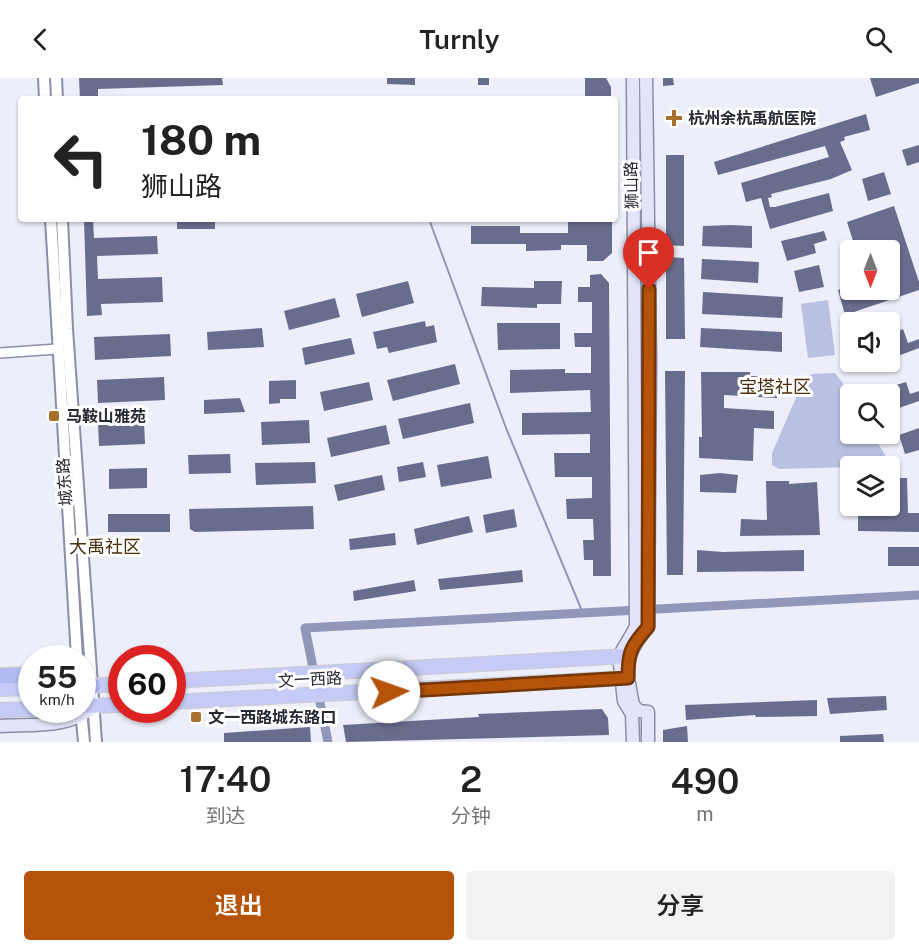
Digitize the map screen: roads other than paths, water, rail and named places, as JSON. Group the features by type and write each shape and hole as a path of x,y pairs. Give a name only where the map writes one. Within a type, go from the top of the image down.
{"highway":[{"path":"0,676 18,675"}],"main road":[{"name":"狮山路","path":"623,656 642,627 633,78"},
{"name":"狮山路","path":"642,590 650,360 646,78"},
{"name":"文一西路","path":"186,680 623,656"},
{"path":"623,656 624,701 632,714 633,742"},
{"name":"文一西路","path":"186,701 624,678"},
{"path":"624,678 633,705 639,711 648,712 648,742"},
{"path":"0,688 18,688"},
{"path":"0,710 18,709"},
{"path":"0,726 49,723"}],"street":[{"path":"44,78 45,96"},
{"path":"56,78 57,96"},
{"name":"城东路","path":"51,222 57,350 77,645"},
{"name":"城东路","path":"62,222 84,645"},
{"path":"1,353 57,350"},
{"name":"城东路","path":"84,742 85,723"},
{"name":"城东路","path":"89,723 96,742"}],"waterway":[{"path":"430,222 506,428 582,611"},
{"path":"328,742 305,628 919,595"}],"place":[{"name":"杭州余杭禹航医院","path":"674,118"},
{"name":"马鞍山雅苑","path":"54,416"},
{"name":"文一西路城东路口","path":"196,717"}],"district":[{"name":"宝塔社区","path":"775,387"},
{"name":"大禹社区","path":"105,547"}]}
